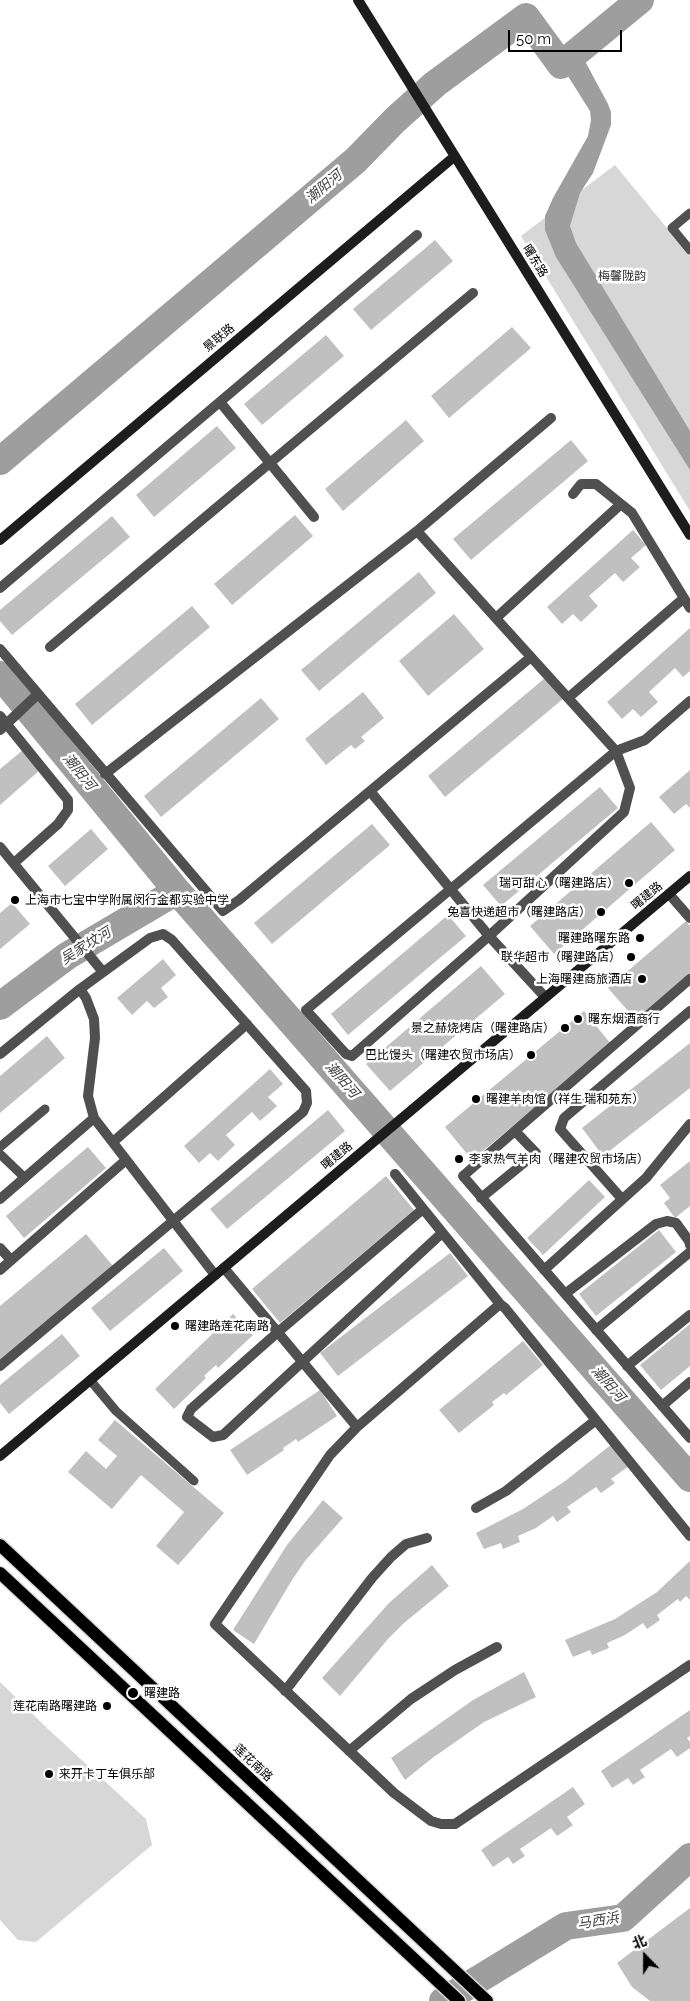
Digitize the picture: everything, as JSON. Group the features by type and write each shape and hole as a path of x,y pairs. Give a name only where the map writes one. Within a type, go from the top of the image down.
{"main road":[{"name":"莲花南路","path":"0,1545 487,2001"},
{"path":"0,1573 458,2001"}],"street":[{"name":"曙东路","path":"358,0 690,535"},
{"name":"景联路","path":"0,540 455,156"},
{"path":"0,588 418,235"},
{"path":"50,647 473,293"},
{"path":"220,402 314,517"},
{"path":"105,774 417,531 551,418"},
{"path":"573,494 582,484 596,484 632,513 690,608"},
{"path":"496,618 621,504"},
{"path":"417,531 616,751 630,788 624,812 489,936 352,1056 346,1054 306,1010 616,751 645,740 690,701"},
{"path":"568,698 684,598"},
{"path":"0,649 223,911 239,900 531,657"},
{"path":"14,863 58,824 68,810 68,800 4,723 38,694"},
{"path":"370,791 489,936 546,997"},
{"path":"0,847 103,972"},
{"name":"曙建路","path":"0,1456 690,876"},
{"path":"669,894 690,918"},
{"path":"0,1054 103,972 150,938 163,934 172,940 306,1090 307,1102 303,1112 0,1366"},
{"path":"690,979 463,1176 690,1438"},
{"path":"80,989 86,998 94,1019 96,1038 88,1096 94,1118 215,1275"},
{"path":"622,1199 560,1129 564,1118 690,1011"},
{"path":"113,1142 247,1024"},
{"path":"0,1199 94,1118"},
{"path":"544,1270 646,1178 690,1124"},
{"path":"481,1198 536,1153 515,1131"},
{"path":"0,1270 126,1160"},
{"path":"395,1174 690,1536"},
{"path":"423,1209 278,1332 190,1410 187,1417 213,1437 223,1435 442,1232"},
{"path":"564,1294 656,1224 667,1221 676,1223 690,1245"},
{"path":"0,1248 11,1260"},
{"path":"596,1330 690,1252"},
{"path":"224,1268 358,1427"},
{"path":"500,1304 358,1427 330,1455 214,1624 394,1794 431,1821 441,1824 455,1824 690,1665"},
{"path":"628,1366 690,1315"},
{"path":"662,1406 690,1382"},
{"path":"476,1508 506,1491 596,1420"},
{"path":"285,1691 372,1578 391,1557 406,1544 426,1538"},
{"path":"349,1751 411,1699 455,1670 497,1647"}],"lane":[{"path":"690,213 672,228 690,250"},
{"path":"0,1147 46,1109"},
{"path":"0,1154 25,1178"},
{"path":"90,1380 116,1411 194,1481"}],"green space":[{"name":"梅馨陇韵","path":"615,165 690,256 690,511 521,236"},
{"name":"来开卡丁车俱乐部","path":"0,1682 146,1819 152,1845 36,1942 18,1940 0,1920"}],"shaded area":[{"path":"579,50 608,104 611,112 611,125 593,173 580,193 570,226 576,243 690,431 690,470 556,257 545,230 545,216 553,198 588,136 591,120 590,111 561,65"}],"building":[{"path":"435,240 453,261 371,330 353,309"},
{"path":"512,327 531,348 449,418 431,396"},
{"path":"326,335 344,356 262,425 244,404"},
{"path":"406,420 424,441 343,511 325,489"},
{"path":"217,426 236,448 154,517 136,495"},
{"path":"571,440 588,461 471,560 453,539"},
{"path":"295,515 313,536 232,605 214,584"},
{"path":"112,516 130,537 12,635 0,621 0,610"},
{"path":"633,530 646,545 631,558 640,567 623,582 615,573 589,596 598,606 581,622 573,614 562,624 547,607"},
{"path":"419,572 436,593 319,691 301,670"},
{"path":"192,606 210,627 92,725 75,704"},
{"path":"454,614 484,649 428,696 399,661"},
{"path":"690,628 690,671 683,677 675,668 649,692 658,702 641,717 633,709 622,719 607,702"},
{"path":"545,678 563,699 445,797 428,776"},
{"path":"363,692 384,718 361,737 365,741 355,749 351,745 326,765 305,739"},
{"path":"261,698 279,719 161,817 144,796"},
{"path":"23,750 40,770 0,805 0,769"},
{"path":"690,770 690,808 686,804 674,814 659,797"},
{"path":"600,787 618,808 501,906 483,885"},
{"path":"651,822 675,850 554,954 530,926"},
{"path":"372,824 390,845 272,944 254,923"},
{"path":"91,829 108,849 65,886 48,866"},
{"path":"12,903 30,924 0,949 0,913"},
{"path":"448,915 466,936 348,1035 331,1014"},
{"path":"686,921 690,926 690,974 636,1020 608,988"},
{"path":"163,959 176,975 161,988 168,997 154,1008 147,1001 132,1015 117,998"},
{"path":"481,966 505,994 390,1091 366,1064"},
{"path":"584,1011 611,1044 472,1160 445,1127"},
{"path":"47,1036 65,1058 0,1113 0,1076"},
{"path":"690,1043 690,1088 603,1156 582,1128"},
{"path":"270,1069 283,1084 268,1097 277,1106 260,1121 252,1112 226,1135 235,1145 218,1161 210,1153 199,1163 184,1146"},
{"path":"328,1110 345,1131 227,1229 210,1209"},
{"path":"88,1147 106,1168 24,1238 6,1216"},
{"path":"690,1161 690,1206 675,1218 664,1203 670,1198 660,1185"},
{"path":"386,1176 414,1210 280,1323 252,1289"},
{"path":"589,1180 605,1197 543,1255 527,1238"},
{"path":"659,1230 676,1252 596,1316 579,1294"},
{"path":"86,1234 113,1266 0,1361 0,1306"},
{"path":"164,1248 183,1271 110,1331 91,1308"},
{"path":"450,1253 468,1276 338,1376 320,1353"},
{"path":"233,1314 253,1335 218,1368 216,1365 204,1376 206,1378 174,1409 155,1389"},
{"path":"690,1324 690,1366 661,1390 640,1365"},
{"path":"62,1334 80,1356 9,1414 0,1403 0,1385"},
{"path":"523,1341 543,1365 506,1395 504,1393 492,1402 494,1405 459,1433 439,1410"},
{"path":"320,1390 337,1416 298,1442 296,1439 283,1448 284,1450 247,1475 230,1450"},
{"path":"115,1420 224,1513 178,1565 156,1546 184,1512 141,1475 112,1509 68,1472 86,1451 106,1469 117,1456 98,1440"},
{"path":"612,1444 629,1466 611,1479 615,1483 601,1493 596,1487 567,1507 571,1512 557,1522 553,1516 536,1528 518,1536 520,1542 503,1549 501,1543 484,1549 476,1533 523,1509 565,1481"},
{"path":"323,1500 343,1518 305,1561 254,1644 233,1630 287,1545"},
{"path":"690,1561 690,1600 686,1596 680,1602 678,1599 657,1615 660,1620 647,1629 643,1623 625,1635 607,1643 609,1648 592,1655 590,1650 573,1657 565,1640 615,1619 657,1592"},
{"path":"432,1565 449,1586 404,1623 388,1639 340,1696 322,1678 389,1603"},
{"path":"524,1672 536,1697 484,1722 431,1759 405,1780 391,1758 473,1700"},
{"path":"690,1710 690,1736 687,1738 690,1742 690,1748 677,1757 671,1749 640,1770 645,1777 633,1785 628,1778 612,1788 601,1771"},
{"path":"573,1787 585,1804 567,1817 573,1825 557,1836 551,1828 520,1849 525,1856 513,1864 508,1857 493,1867 481,1850"},
{"path":"690,1908 690,2001 650,2001 632,1987 617,1963"}],"waterway":[{"name":"潮阳河","path":"0,461 356,160 395,120 435,84 526,17 561,65 640,0"},
{"name":"潮阳河","path":"0,675 177,891 690,1478"},
{"name":"吴家坟河","path":"0,1006 67,956 177,891"},
{"name":"马西浜","path":"443,2001 566,1926 623,1918 690,1857"}],"place":[{"name":"瑞可甜心（曙建路店）","path":"629,883"},
{"name":"上海市七宝中学附属闵行金都实验中学","path":"15,900"},
{"name":"兔喜快递超市（曙建路店）","path":"601,912"},
{"name":"曙建路曙东路","path":"640,938"},
{"name":"联华超市（曙建路店）","path":"631,957"},
{"name":"上海曙建商旅酒店","path":"642,979"},
{"name":"曙东烟酒商行","path":"578,1019"},
{"name":"景之赫烧烤店（曙建路店）","path":"565,1028"},
{"name":"巴比馒头（曙建农贸市场店）","path":"531,1055"},
{"name":"曙建羊肉馆（祥生·瑞和苑东）","path":"476,1099"},
{"name":"李家热气羊肉（曙建农贸市场店）","path":"459,1159"},
{"name":"曙建路莲花南路","path":"175,1326"},
{"name":"曙建路","path":"133,1693"},
{"name":"莲花南路曙建路","path":"107,1706"},
{"name":"来开卡丁车俱乐部","path":"49,1774"}]}
